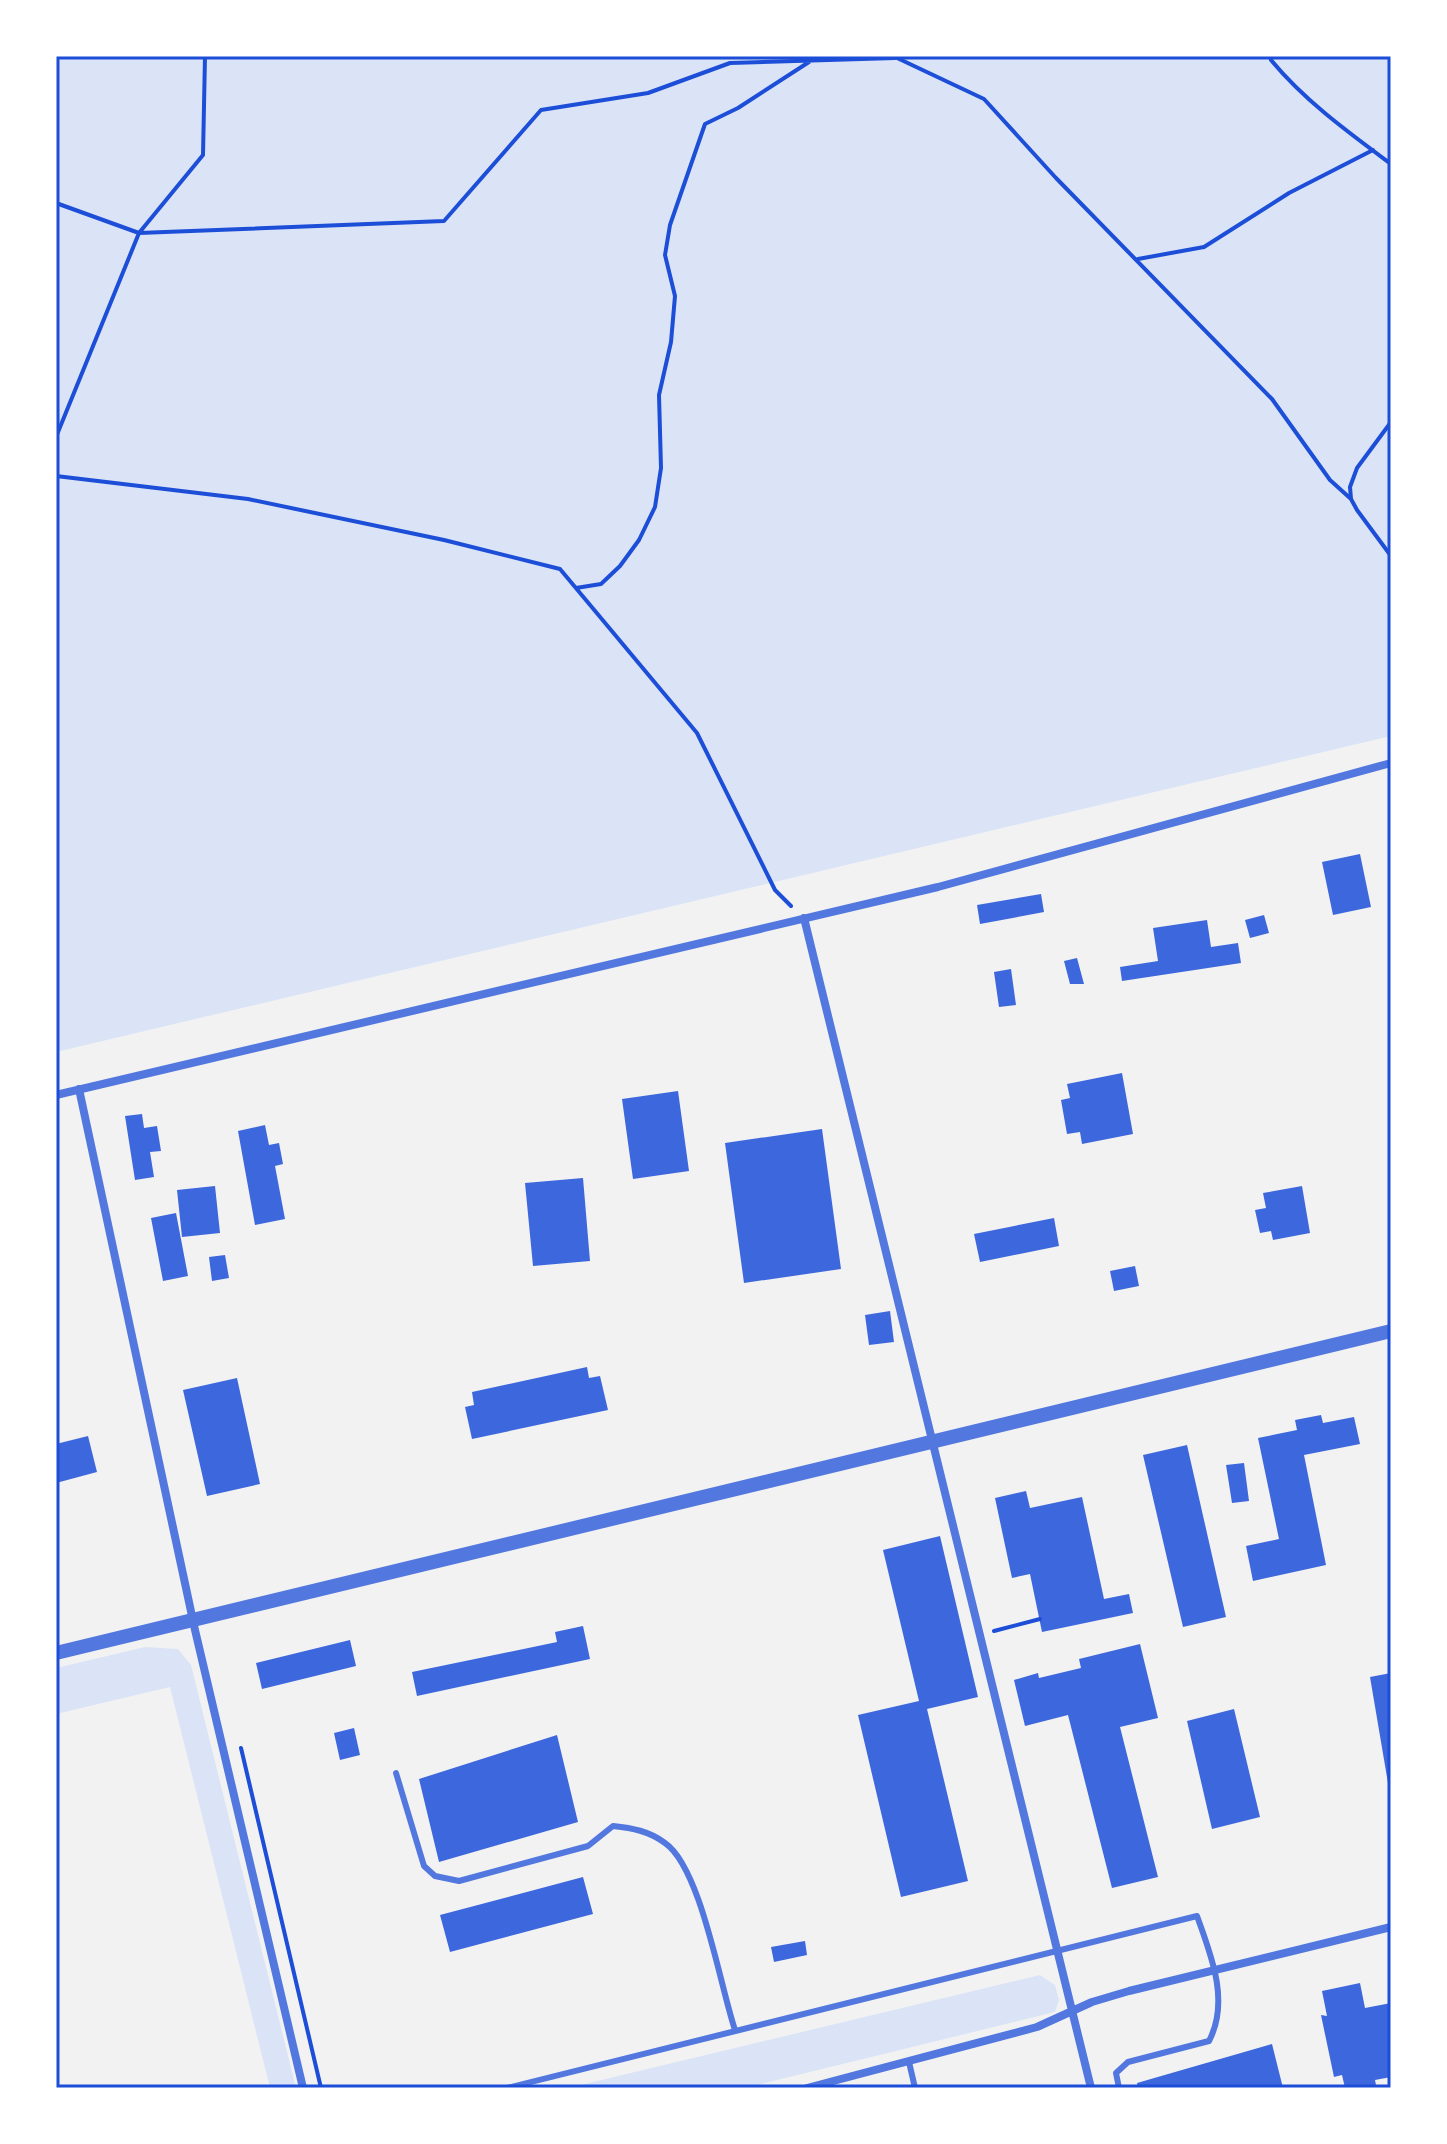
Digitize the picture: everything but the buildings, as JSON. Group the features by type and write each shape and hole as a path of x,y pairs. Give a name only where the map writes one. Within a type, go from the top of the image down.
{"street":[{"path":"56,1095 953,883 1391,763"},
{"path":"804,918 1091,2088"},
{"path":"79,1089 193,1620 303,2088"},
{"path":"56,1653 1391,1331"},
{"path":"807,2088 1037,2027 1092,2002 1391,1927"}],"lane":[{"path":"396,1773 424,1866 435,1876 459,1881 574,1850 588,1846 613,1826 637,1828 667,1844 688,1874 706,1923 735,2030"},
{"path":"507,2088 1197,1916 1216,1970 1218,2024 1209,2041 1128,2062 1116,2073 1119,2088"},
{"path":"909,2062 915,2088"}],"path":[{"path":"56,437 139,233 203,155 205,56"},
{"path":"56,203 139,233 444,221 541,110 648,93 730,63 895,57 984,99 1056,178 1272,399 1330,480 1351,499 1391,556"},
{"path":"1271,60 1333,122 1391,164"},
{"path":"575,588 601,584 620,566 639,540 655,507 661,468 659,395 671,342 675,296 665,255 670,225 705,124 738,108 811,61"},
{"path":"1136,259 1204,247 1289,193 1373,150"},
{"path":"1351,499 1350,487 1357,468 1391,422"},
{"path":"56,476 248,499 444,540 560,569 697,733 775,890 804,918"},
{"path":"980,1634 1040,1619"},
{"path":"237,1734 321,2088"}],"shaded area":[{"path":"56,56 1391,56 1391,736 56,1052"},
{"path":"145,1647 178,1649 191,1665 296,2088 270,2088 170,1687 56,1714 56,1668"},
{"path":"1040,1975 1055,1985 1059,2000 1055,2012 745,2088 568,2088"}]}
